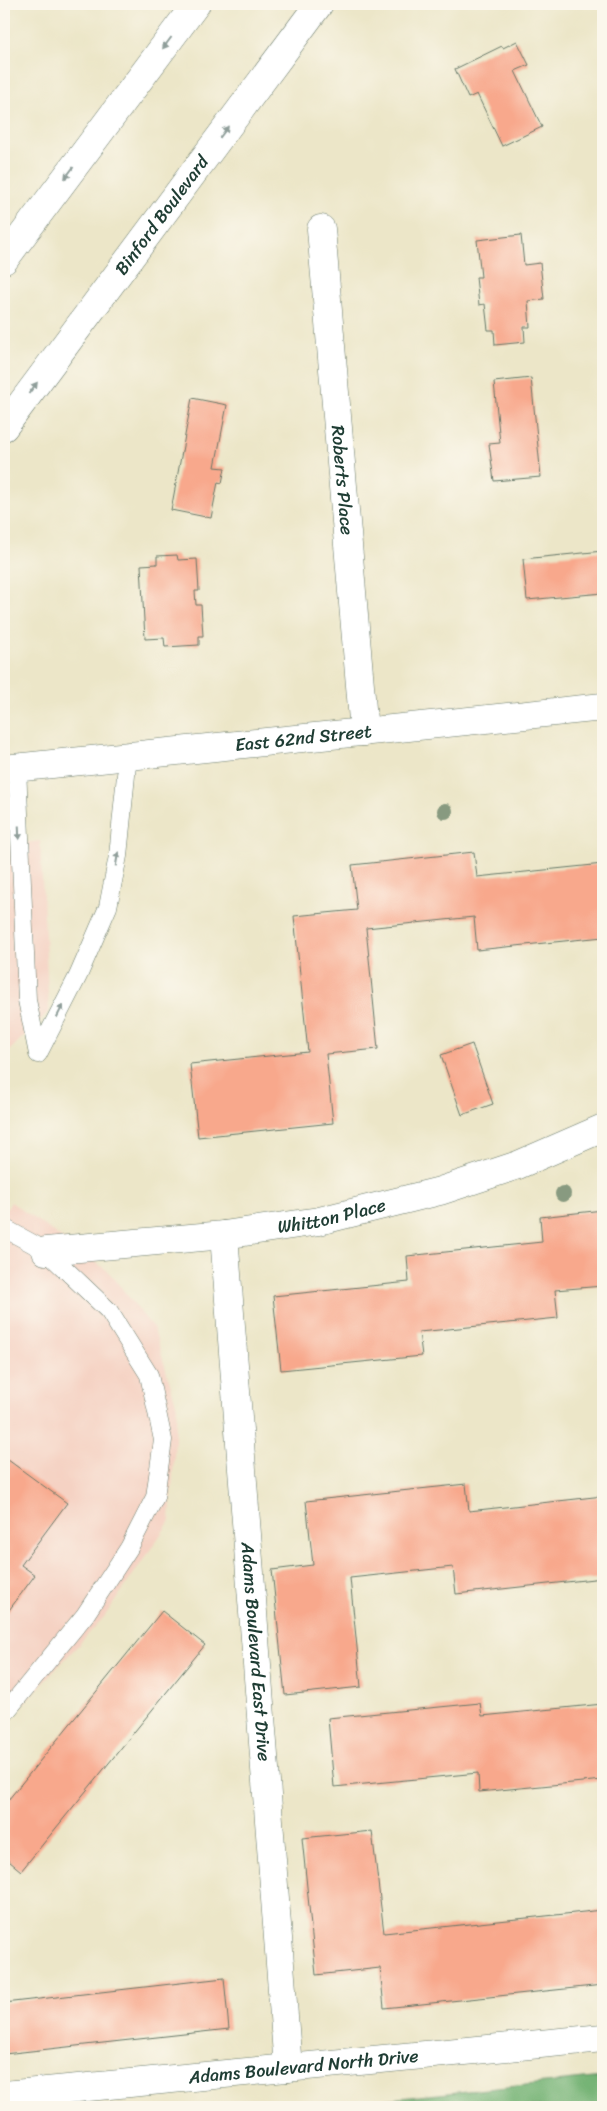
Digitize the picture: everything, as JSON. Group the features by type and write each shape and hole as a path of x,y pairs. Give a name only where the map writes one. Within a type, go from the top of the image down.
{"street":[{"path":"4,260 196,4"},
{"name":"Binford Boulevard","path":"4,428 319,4"},
{"name":"Roberts Place","path":"320,229 364,732"},
{"name":"East 62nd Street","path":"10,768 603,707"},
{"name":"Whitton Place","path":"46,1250 224,1235 320,1221 440,1191 518,1165 603,1128"},
{"name":"Adams Boulevard East Drive","path":"224,1235 288,2068"},
{"name":"Adams Boulevard North Drive","path":"4,2095 603,2038"}],"lane":[{"path":"10,768 27,1000 38,1054 78,976 108,907 118,856 128,755"},
{"path":"4,1228 46,1250 110,1311 149,1375 163,1440 155,1497 129,1548 85,1615 4,1714"}],"shaded area":[{"path":"40,841 49,1011 4,1056 4,846"},
{"path":"11,1202 108,1271 154,1329 177,1407 170,1521 104,1617 4,1725 4,1214"}],"green space":[{"path":"603,2077 603,2107 313,2107"}],"building":[{"path":"517,41 529,65 515,71 542,127 502,146 477,94 468,98 455,69 502,46 503,48"},
{"path":"521,235 524,265 540,263 544,299 528,301 530,327 524,327 525,342 495,345 494,330 488,330 485,304 479,305 476,277 481,277 477,240"},
{"path":"531,378 541,477 494,481 489,444 500,443 494,382"},
{"path":"192,398 227,405 215,467 225,468 222,483 218,482 211,518 171,510"},
{"path":"603,551 603,593 527,600 523,559"},
{"path":"177,555 178,560 197,559 199,591 195,591 196,605 201,605 203,636 199,636 199,645 165,647 164,638 145,639 141,565 157,564 157,556"},
{"path":"474,852 477,877 603,864 603,937 477,950 474,917 366,928 378,1049 326,1054 333,1123 198,1137 190,1064 308,1052 294,916 357,910 352,865"},
{"path":"472,1044 493,1104 462,1115 441,1055"},
{"path":"603,1210 603,1286 555,1290 558,1318 419,1332 422,1356 281,1370 273,1296 409,1282 407,1256 542,1242 540,1217"},
{"path":"4,1457 67,1503 21,1565 35,1575 4,1617"},
{"path":"466,1484 469,1511 603,1496 603,1578 456,1594 453,1567 350,1578 361,1687 285,1695 272,1570 313,1565 306,1501"},
{"path":"162,1611 205,1645 21,1871 4,1857 4,1805"},
{"path":"480,1703 482,1716 603,1704 603,1780 479,1792 478,1773 334,1787 328,1718"},
{"path":"372,1831 384,1933 603,1910 603,1985 384,2008 380,1968 316,1975 302,1838"},
{"path":"224,1978 229,2029 4,2054 4,2003"}]}
